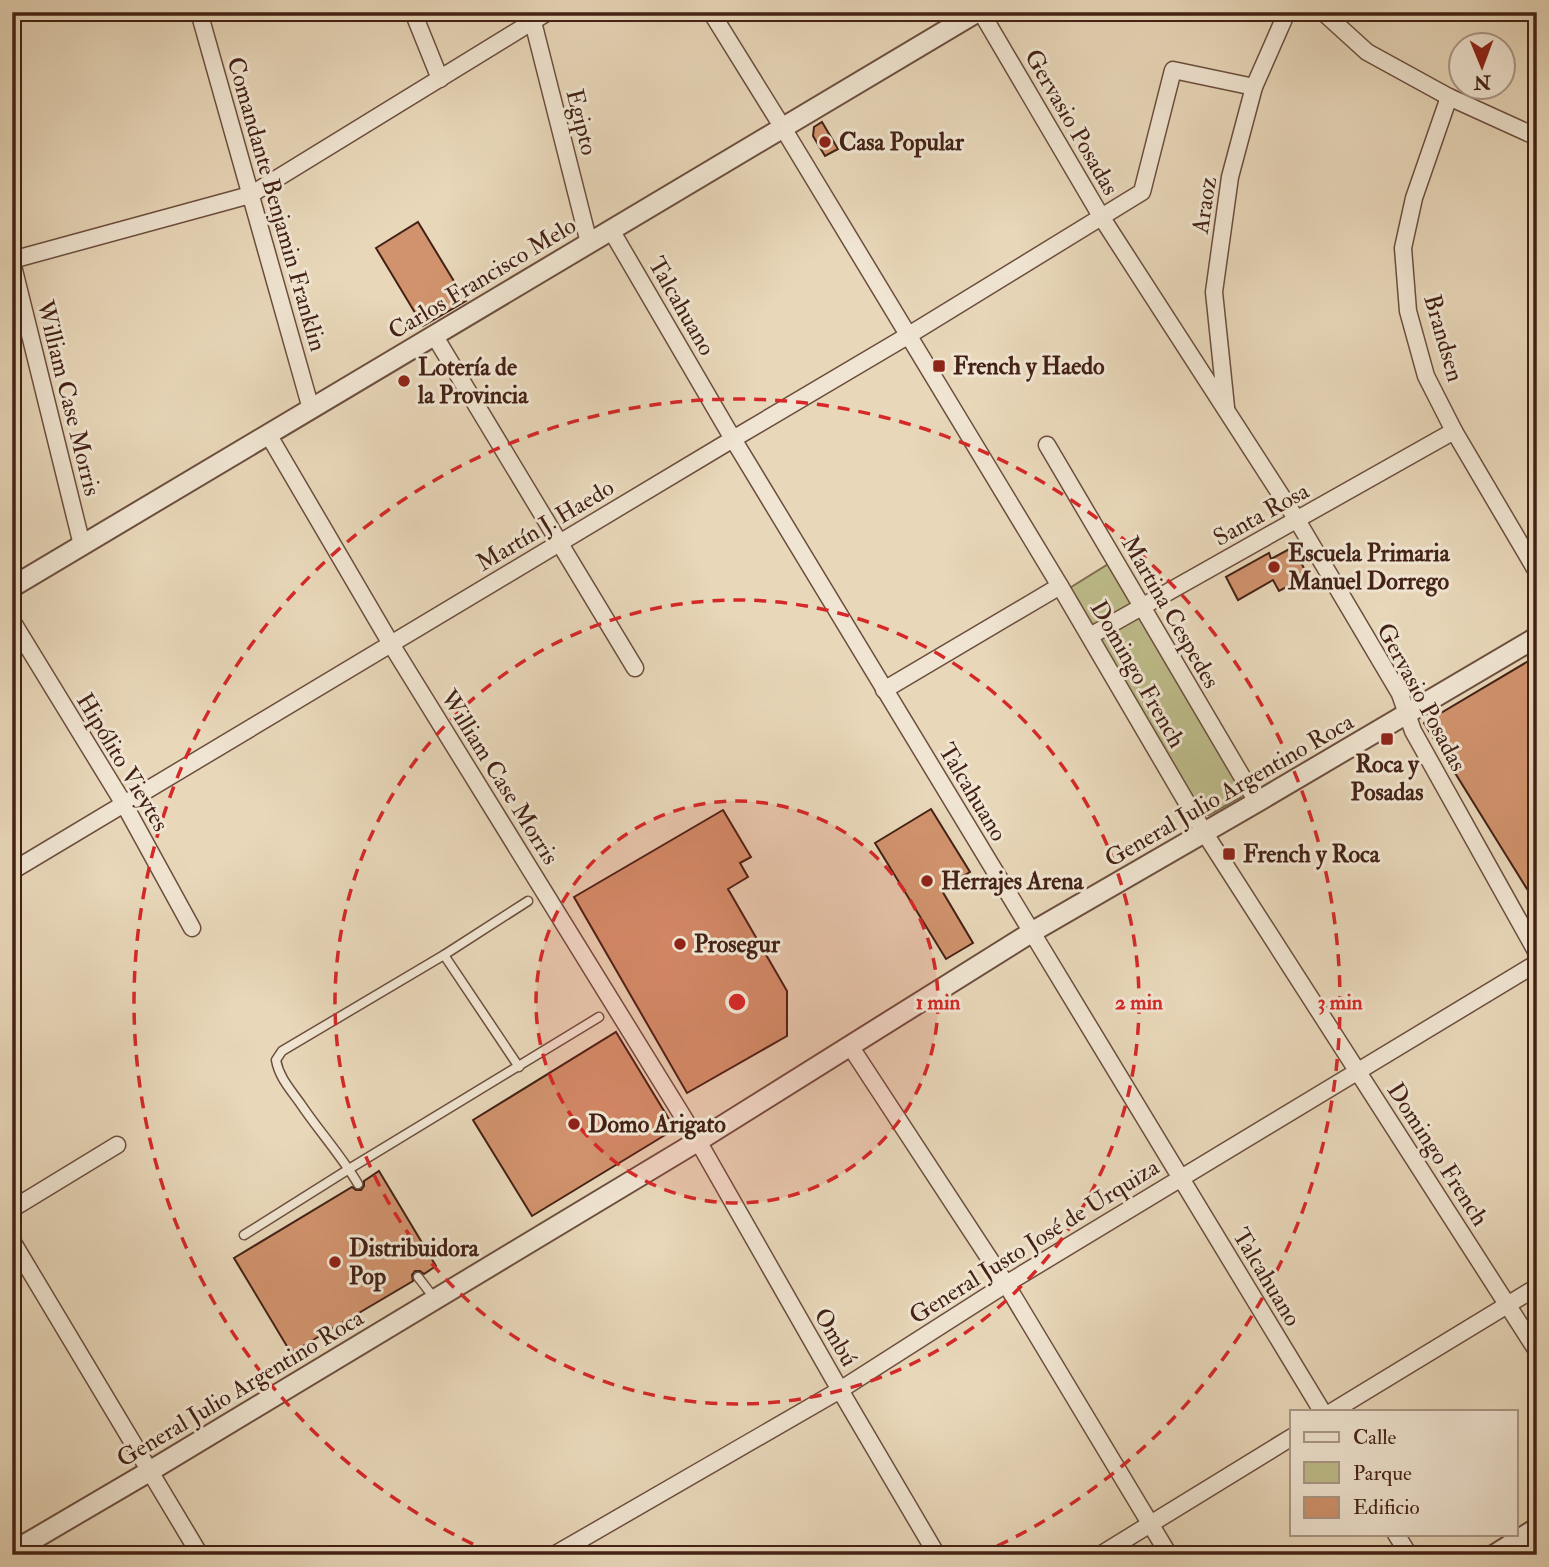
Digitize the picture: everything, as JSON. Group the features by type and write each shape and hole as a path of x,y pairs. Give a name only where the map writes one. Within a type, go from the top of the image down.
{"street":[{"name":"Comandante Benjamin Franklin","path":"199,12 311,409"},
{"path":"413,12 440,79"},
{"path":"12,261 250,195 440,79 532,17 548,12"},
{"name":"Domingo French","path":"711,12 1060,586 1204,832 1537,1351"},
{"name":"Carlos Francisco Melo","path":"12,587 979,12"},
{"name":"Gervasio Posadas","path":"979,12 1102,218 1297,520 1400,694 1413,731 1537,953"},
{"name":"Araoz","path":"1227,413 1214,292 1230,177 1254,87 1287,12"},
{"path":"1323,12 1367,52 1448,96"},
{"name":"Egipto","path":"532,17 589,243"},
{"name":"Gervasio Posadas","path":"1102,218 1142,192 1173,70 1254,87"},
{"name":"Brandsen","path":"1448,100 1413,198 1403,248 1408,311 1426,376 1454,430 1537,572"},
{"path":"1460,102 1537,137"},
{"name":"Martín J. Haedo","path":"12,871 1102,218"},
{"name":"Talcahuano","path":"611,230 884,690 1321,1410"},
{"name":"William Case Morris","path":"12,261 82,545"},
{"path":"434,335 635,668"},
{"name":"Santa Rosa","path":"1090,636 1454,430"},
{"name":"William Case Morris","path":"268,434 391,644 698,1141"},
{"name":"Martina Cespedes","path":"1047,445 1257,802"},
{"path":"884,690 1060,586"},
{"name":"Hipólito Vieytes","path":"12,621 124,804 192,928"},
{"name":"General Julio Argentino Roca","path":"12,1552 698,1141 1032,932 1537,637"},
{"name":"General Justo José de Urquiza","path":"557,1554 840,1390 1180,1177 1537,963"},
{"path":"850,1046 1006,1284 1169,1555"},
{"name":"Ombú","path":"698,1141 937,1555"},
{"path":"12,1209 117,1145"},
{"path":"12,1241 200,1555"},
{"path":"1335,1410 1537,1287"},
{"path":"1100,1555 1290,1438"},
{"path":"1494,1555 1537,1528"},
{"path":"1397,1536 1409,1555"}],"lane":[{"path":"358,1184 278,1073 276,1060 282,1051 444,955 528,901"},
{"path":"444,955 519,1067"},
{"path":"244,1235 599,1017"},
{"path":"418,1277 436,1299"}],"green space":[{"path":"1110,563 1132,600 1132,607 1096,628 1090,626 1068,589"},
{"path":"1137,616 1143,619 1245,790 1241,797 1209,815 1203,815 1100,642 1101,636"}],"building":[{"name":"Casa Popular","path":"822,122 838,149 825,156 813,136 814,127"},
{"path":"418,222 466,301 423,326 376,248"},
{"name":"Escuela Primaria Manuel Dorrego","path":"1293,547 1308,576 1279,591 1273,580 1238,600 1226,577 1269,553 1271,559"},
{"path":"1537,656 1537,905 1424,723"},
{"name":"Herrajes Arena","path":"931,809 970,872 941,889 973,943 946,959 875,843"},
{"name":"Prosegur","path":"723,810 751,857 740,863 748,877 728,889 787,991 787,1036 687,1093 574,897"},
{"name":"Domo Arigato","path":"616,1032 675,1129 532,1216 473,1120"},
{"name":"Distribuidora Pop","path":"379,1171 436,1266 424,1274 415,1271 412,1275 413,1281 291,1353 234,1258 352,1187 361,1190 364,1181"}],"place":[{"name":"Casa Popular","path":"825,142"},
{"name":"French y Haedo","path":"939,366"},
{"name":"Lotería de la Provincia","path":"404,381"},
{"name":"Escuela Primaria Manuel Dorrego","path":"1274,567"},
{"name":"Roca y Posadas","path":"1387,739"},
{"name":"French y Roca","path":"1229,854"},
{"name":"Herrajes Arena","path":"927,881"},
{"name":"Prosegur","path":"680,944"},
{"name":"Domo Arigato","path":"574,1124"},
{"name":"Distribuidora Pop","path":"335,1262"}]}
